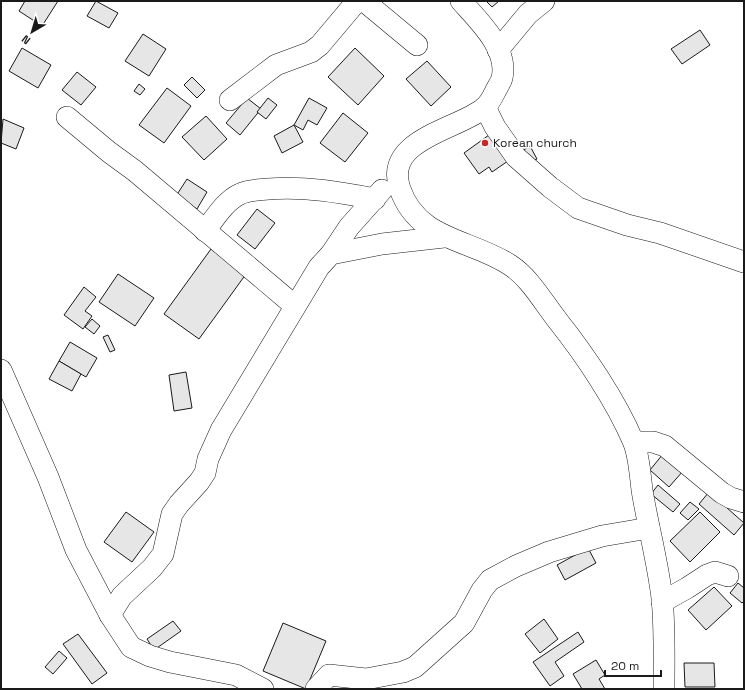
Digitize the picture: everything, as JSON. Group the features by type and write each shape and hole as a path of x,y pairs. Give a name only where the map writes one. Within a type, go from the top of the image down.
{"street":[{"path":"230,100 276,66 311,52 320,45 357,1"},
{"path":"364,1 417,45"},
{"path":"110,615 122,596 152,568 163,554 172,514 205,473 208,459 221,430 319,268 331,254 349,227 397,173 402,160 409,149 424,138 459,122 485,107 502,78 502,63 498,50 479,21 461,1"},
{"path":"498,50 528,14 544,1"},
{"path":"485,107 495,127 516,158 550,187 578,208 744,262"},
{"path":"67,117 109,152 135,171 295,306"},
{"path":"397,173 400,190 410,208 429,229 493,256 510,265 522,275 568,334 615,406 634,442 662,602 664,689"},
{"path":"205,231 227,203 241,193 284,188 327,190 375,199"},
{"path":"331,254 382,244 444,236"},
{"path":"1,370 48,477 76,550 110,615 131,647 150,656 170,662 236,675 264,689"},
{"path":"634,442 652,442 665,446 722,493 731,498 744,502"},
{"path":"316,689 329,675 366,679 403,672 415,667 464,623 482,590 490,580 516,566 549,552 602,536 649,528"},
{"path":"662,602 688,588 707,575 715,572 728,576"}],"building":[{"path":"25,1 58,1 42,26 19,11"},
{"path":"96,1 118,13 109,28 87,16"},
{"path":"486,1 499,1 492,7"},
{"path":"700,30 710,45 682,64 671,49"},
{"path":"143,34 166,49 149,76 125,61"},
{"path":"22,48 51,65 38,88 9,71"},
{"path":"355,48 384,76 358,105 328,77"},
{"path":"427,61 451,87 431,106 406,79"},
{"path":"77,72 96,87 81,105 62,90"},
{"path":"192,77 205,90 197,98 184,85"},
{"path":"139,84 145,89 140,95 134,91"},
{"path":"167,88 191,106 164,143 139,125"},
{"path":"247,98 261,109 240,135 226,123"},
{"path":"268,98 277,105 266,119 257,112"},
{"path":"309,98 327,108 317,125 308,120 303,130 294,125"},
{"path":"343,113 368,133 345,162 320,143"},
{"path":"206,116 227,139 204,160 182,137"},
{"path":"3,119 24,128 16,149 1,143"},
{"path":"294,125 303,142 282,153 274,136"},
{"name":"Korean church","path":"489,135 508,161 492,172 489,167 479,174 464,153"},
{"path":"530,146 537,159 529,163 522,151"},
{"path":"187,179 207,192 197,209 176,196"},
{"path":"257,209 275,223 255,249 237,235"},
{"path":"211,249 246,274 199,339 164,314"},
{"path":"118,274 154,298 135,326 99,302"},
{"path":"84,287 96,297 85,311 92,316 83,329 64,315"},
{"path":"92,319 100,326 94,334 85,327"},
{"path":"108,335 115,350 110,352 103,337"},
{"path":"70,342 97,358 86,377 59,361"},
{"path":"59,361 81,374 72,391 49,379"},
{"path":"186,372 192,408 174,411 169,375"},
{"path":"663,454 683,471 669,487 650,470"},
{"path":"658,485 680,504 673,512 651,494"},
{"path":"709,492 744,523 734,535 699,504"},
{"path":"690,502 699,509 688,520 680,513"},
{"path":"126,512 154,532 132,562 104,542"},
{"path":"700,512 720,532 690,562 670,541"},
{"path":"588,548 596,563 565,580 557,565"},
{"path":"738,583 744,588 744,601 742,603 730,593"},
{"path":"714,587 732,606 706,630 688,610"},
{"path":"544,619 558,639 540,653 525,634"},
{"path":"173,621 181,631 154,650 147,639"},
{"path":"283,623 326,641 306,689 263,671"},
{"path":"578,632 584,642 555,662 564,676 550,686 533,662"},
{"path":"78,634 107,673 92,684 63,644"},
{"path":"59,651 67,658 53,674 45,667"},
{"path":"596,660 605,675 599,679 605,689 582,689 573,674"},
{"path":"684,663 714,663 715,687 685,687"}],"place":[{"name":"Korean church","path":"485,143"}]}
